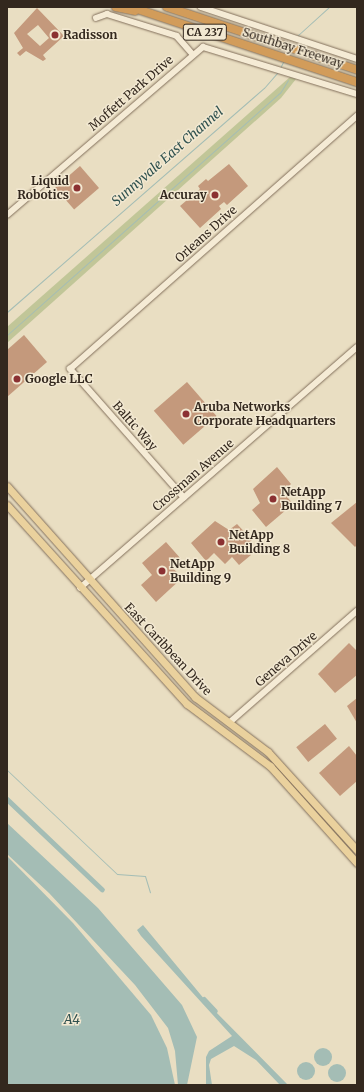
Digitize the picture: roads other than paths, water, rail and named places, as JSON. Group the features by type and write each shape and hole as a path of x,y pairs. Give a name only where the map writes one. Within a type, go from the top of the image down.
{"highway":[{"path":"116,7 155,16"},
{"name":"Southbay Freeway","path":"131,7 357,82"},
{"name":"Southbay Freeway","path":"167,7 357,70"},
{"path":"174,7 182,12"}],"main road":[{"name":"East Caribbean Drive","path":"7,486 195,697 229,723 254,739 279,762 357,850"},
{"name":"East Caribbean Drive","path":"7,505 80,588 187,704 270,766 357,863"}],"street":[{"path":"201,7 357,59"},
{"path":"96,18 107,14 178,36 192,53"},
{"name":"Moffett Park Drive","path":"7,215 192,53 207,47 357,94"},
{"name":"Orleans Drive","path":"70,368 357,116"},
{"name":"Crossman Avenue","path":"80,588 357,347"},
{"name":"Baltic Way","path":"70,368 184,498"},
{"name":"Geneva Drive","path":"229,723 357,611"}],"water":[{"path":"7,823 98,908 182,1005 197,1037 187,1085 178,1085 175,1051 168,1028 135,985 49,893 7,854"},
{"name":"A4","path":"7,856 73,923 151,1015 167,1048 175,1085 7,1085"},
{"path":"143,925 210,1006 288,1085 280,1085 256,1060 234,1046 211,1059 209,1065 212,1085 206,1085 206,1057 209,1051 232,1036 141,936 137,930"},
{"path":"323,1048 329,1051 332,1057 329,1063 323,1066 317,1063 314,1057 317,1051"},
{"path":"306,1062 312,1065 315,1071 312,1077 306,1080 300,1077 297,1071 300,1065"},
{"path":"337,1064 343,1067 346,1073 343,1079 337,1082 331,1079 328,1073 331,1067"}],"waterway":[{"name":"Sunnyvale East Channel","path":"297,36 329,7"},
{"name":"Sunnyvale East Channel","path":"280,68 283,62"},
{"name":"Sunnyvale East Channel","path":"7,312 264,88 278,72"},
{"path":"7,335 280,93 288,80"},
{"path":"7,770 117,874 145,876 150,892"},
{"path":"7,799 102,889"},
{"path":"204,999 215,1011"}],"place":[{"name":"Radisson","path":"55,35"},
{"name":"Liquid Robotics","path":"77,188"},
{"name":"Accuray","path":"215,195"},
{"name":"Google LLC","path":"17,379"},
{"name":"Aruba Networks Corporate Headquarters","path":"186,414"},
{"name":"NetApp Building 7","path":"273,499"},
{"name":"NetApp Building 8","path":"221,542"},
{"name":"NetApp Building 9","path":"162,571"}]}
